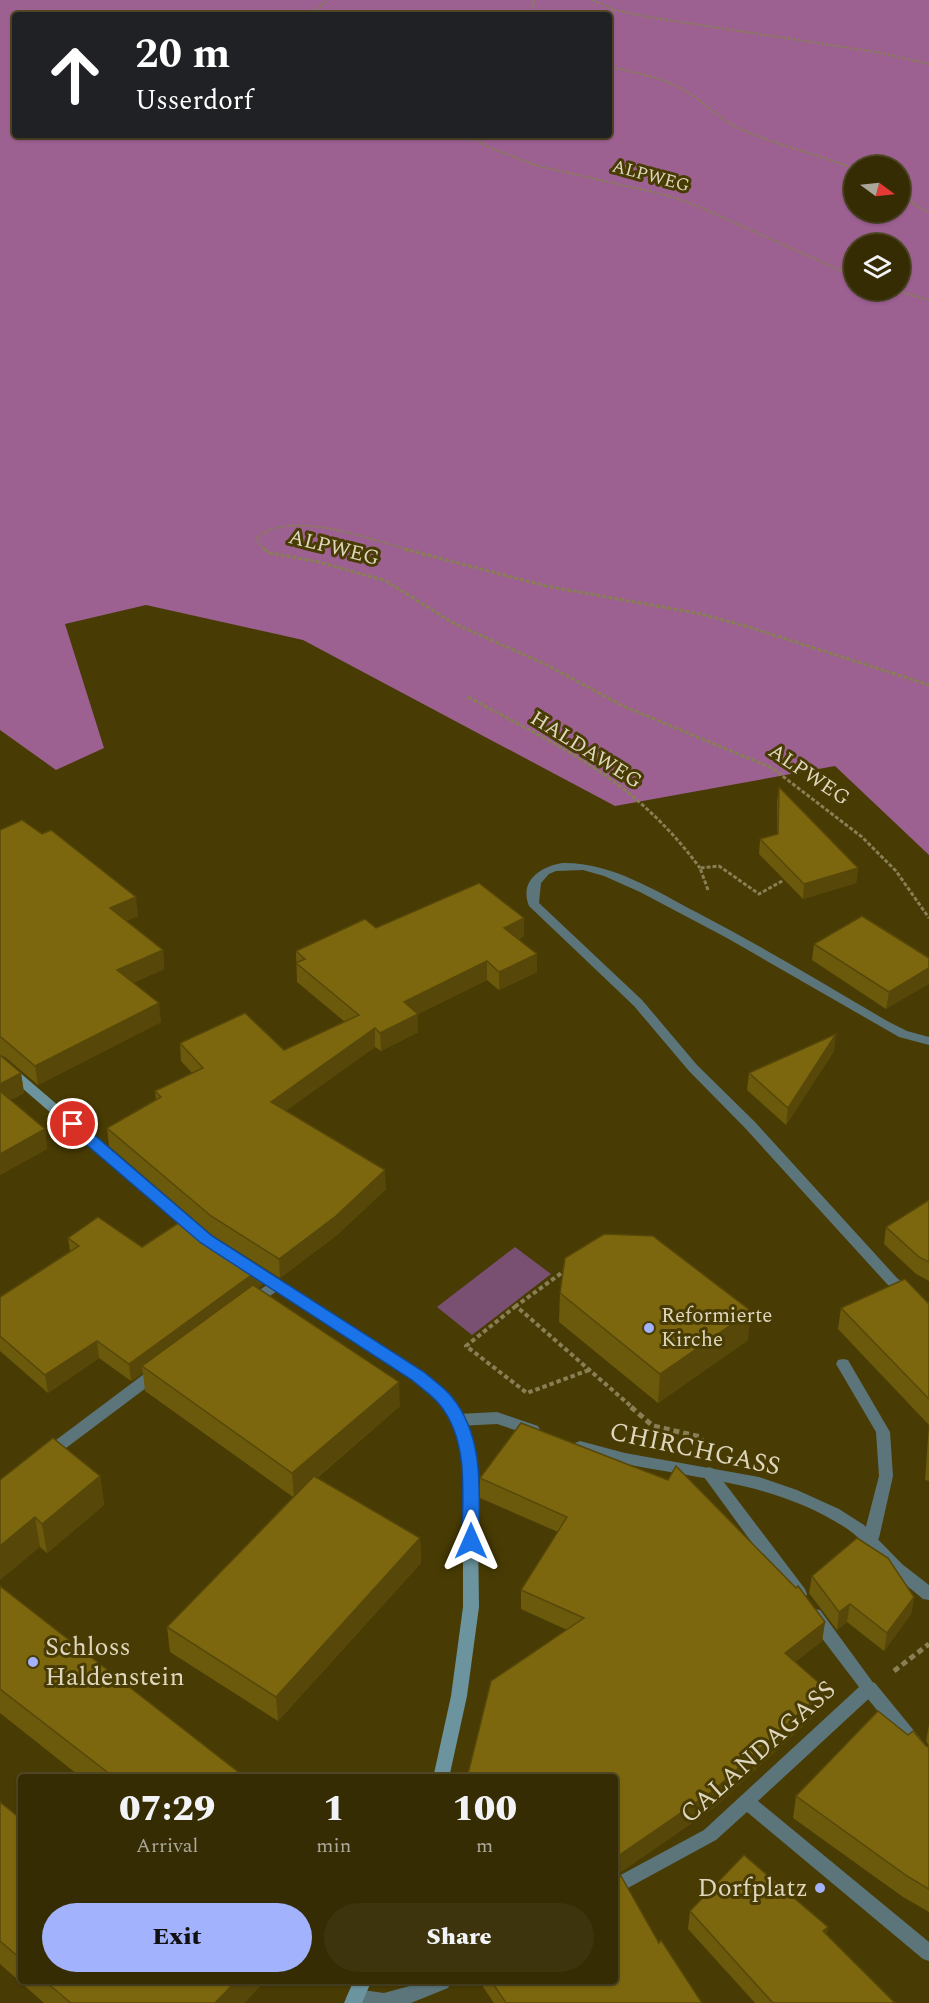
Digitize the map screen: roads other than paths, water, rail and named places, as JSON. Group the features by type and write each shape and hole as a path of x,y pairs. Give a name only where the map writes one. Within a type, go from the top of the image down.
{"street":[{"path":"929,1041 903,1034 885,1025 730,934 640,888 597,871 568,866 548,870 536,879 531,889 533,904 638,1003 693,1068 750,1125 892,1281 929,1310"},
{"path":"0,1062 206,1240"},
{"path":"236,1259 418,1376 445,1400 458,1420 470,1457 471,1607 459,1696 442,1774"},
{"path":"243,1309 277,1284"},
{"path":"843,1364 884,1432 886,1476 871,1538"},
{"path":"35,1465 70,1436 166,1365"},
{"name":"CHIRCHGASS","path":"458,1420 497,1418 631,1462 709,1473 762,1484 807,1501 845,1520 871,1538 898,1569 929,1594"},
{"path":"709,1473 869,1688 929,1761"},
{"name":"CALANDAGASS","path":"618,1885 710,1835 869,1688"},
{"path":"746,1801 929,1953"},
{"path":"356,1994 384,2002 423,1991 438,1984"}],"place":[{"name":"Reformierte Kirche","path":"649,1328"},
{"name":"Schloss Haldenstein","path":"33,1662"},
{"name":"Dorfplatz","path":"820,1888"}]}
